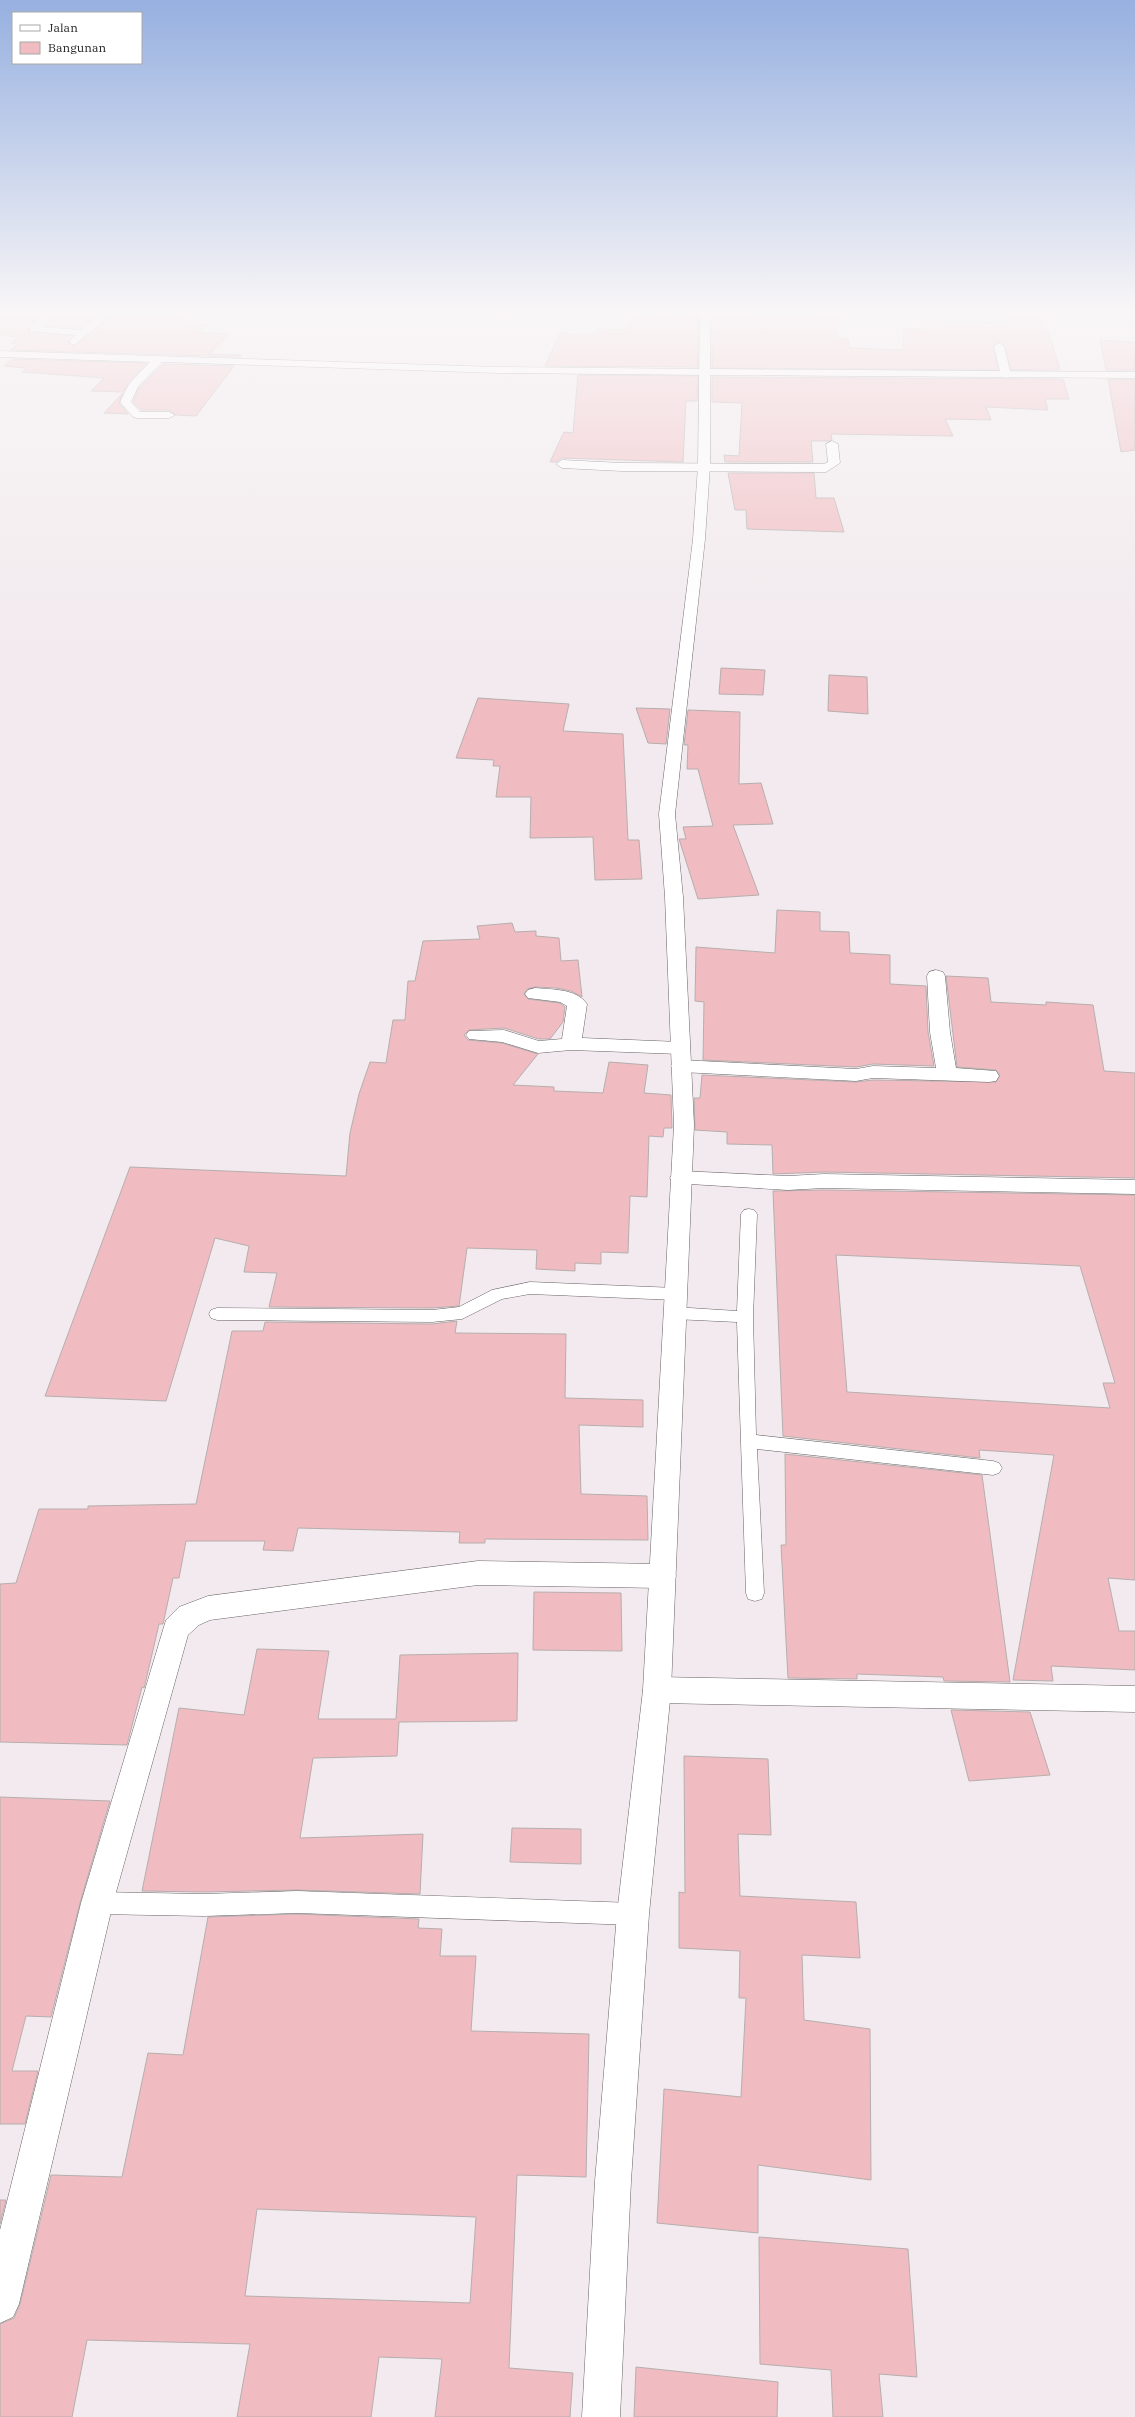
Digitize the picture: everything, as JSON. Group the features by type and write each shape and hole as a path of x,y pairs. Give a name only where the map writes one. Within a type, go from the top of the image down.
{"street":[{"path":"601,2417 613,2181 633,1914 656,1690 684,1125 674,897 667,814 699,539 704,466 705,425"},
{"path":"562,464 622,467 704,466 826,468 834,463 832,444"},
{"path":"936,976 940,1032 946,1074"},
{"path":"535,994 565,997 577,1004 571,1044"},
{"path":"476,1035 504,1036 538,1047 571,1044 767,1069 856,1075 873,1072 989,1076"},
{"path":"681,1178 788,1183 824,1181 1135,1187"},
{"path":"0,2304 97,1903 176,1629 189,1616 208,1608 478,1573 662,1576"},
{"path":"656,1690 1135,1698"}],"lane":[{"path":"749,1214 745,1317 748,1442 756,1592"},
{"path":"217,1314 447,1315 462,1313 498,1294 530,1288 675,1303 745,1317"},
{"path":"748,1442 993,1468"},
{"path":"97,1903 204,1905 297,1902 633,1914"}],"building":[{"path":"574,425 685,425 683,462 562,458 556,462 550,462 564,432 573,433"},
{"path":"741,425 948,425 953,436 831,434 832,440 811,441 813,462 725,462 724,455 739,456"},
{"path":"1116,425 1135,425 1135,450 1121,452"},
{"path":"728,473 814,473 816,498 834,498 844,532 747,529 746,510 735,510"},
{"path":"721,668 765,670 763,695 719,694"},
{"path":"829,675 867,677 868,714 828,711"},
{"path":"478,698 569,704 563,731 623,734 628,840 639,840 642,879 595,880 593,837 530,838 531,797 496,797 500,766 493,766 494,760 456,758"},
{"path":"636,708 670,709 666,744 648,743"},
{"path":"688,710 740,712 739,784 761,783 773,824 733,825 759,895 698,899 679,839 686,839 683,827 713,826 698,769 687,769 688,745 684,745"},
{"path":"777,910 820,912 820,931 849,932 850,953 890,955 890,984 926,986 928,1032 934,1066 873,1064 856,1067 703,1060 704,1002 695,1001 696,947 775,953"},
{"path":"512,923 515,932 536,931 536,936 559,938 561,961 578,960 582,997 571,991 556,988 535,987 527,989 524,994 528,999 560,1003 565,1007 563,1022 550,1039 539,1039 504,1028 469,1030 464,1035 468,1040 502,1043 538,1054 513,1085 554,1087 554,1091 603,1093 609,1062 648,1065 644,1093 671,1095 672,1128 664,1128 663,1137 649,1136 647,1197 630,1196 628,1253 601,1252 601,1264 575,1263 575,1271 536,1269 537,1250 467,1248 459,1306 432,1308 269,1307 277,1273 244,1272 249,1246 215,1238 166,1401 45,1396 130,1167 346,1176 350,1133 359,1094 370,1062 386,1063 393,1020 405,1020 408,981 415,981 423,941 480,939 477,926"},
{"path":"946,976 988,978 991,1002 1046,1005 1046,1002 1093,1005 1104,1071 1135,1073 1135,1178 824,1172 773,1174 772,1145 727,1144 727,1132 695,1130 694,1098 700,1098 702,1075 856,1082 873,1080 996,1082 1000,1075 996,1070 957,1067"},
{"path":"824,1190 1135,1195 1135,1580 1108,1578 1119,1631 1135,1631 1135,1670 1051,1666 1053,1681 1013,1680 1054,1455 979,1450 980,1458 783,1436 773,1191","holes":["836,1255 1080,1266 1115,1383 1103,1383 1110,1408 847,1392"]},
{"path":"457,1321 455,1333 566,1334 565,1398 643,1400 643,1427 579,1425 581,1494 647,1496 648,1540 485,1539 485,1543 459,1543 460,1532 298,1528 293,1551 263,1550 265,1541 186,1541 179,1578 173,1578 163,1624 159,1624 144,1688 142,1687 127,1745 0,1742 0,1584 16,1583 39,1509 88,1509 88,1506 196,1504 232,1331 263,1331 265,1322 432,1324"},
{"path":"785,1454 982,1475 1010,1682 944,1681 943,1677 857,1674 857,1679 788,1678 781,1545 786,1545"},
{"path":"534,1592 621,1593 622,1651 533,1650"},
{"path":"257,1649 329,1651 318,1719 396,1719 400,1655 518,1653 517,1721 399,1722 397,1756 313,1758 300,1838 423,1834 420,1894 297,1890 204,1892 142,1891 179,1708 244,1715"},
{"path":"951,1710 1030,1712 1050,1775 969,1781"},
{"path":"684,1756 768,1759 771,1835 738,1834 740,1896 856,1902 860,1958 802,1955 804,2020 870,2029 871,2180 758,2165 758,2233 657,2223 664,2089 741,2097 746,1998 739,1998 740,1951 679,1948 679,1892 685,1893"},
{"path":"0,1797 110,1801 80,1903 51,2017 26,2016 12,2071 38,2071 25,2124 0,2124"},
{"path":"512,1828 581,1829 581,1864 510,1862"},
{"path":"297,1914 419,1919 418,1928 442,1929 440,1956 476,1956 471,2031 589,2034 586,2177 517,2175 509,2368 573,2373 570,2417 435,2417 442,2359 379,2357 371,2417 237,2417 250,2344 87,2340 72,2417 0,2417 0,2324 14,2318 20,2304 51,2175 122,2177 148,2053 183,2055 208,1917","holes":["257,2209 476,2217 470,2303 245,2296"]},
{"path":"0,2200 6,2200 0,2224"},
{"path":"759,2237 908,2249 917,2377 879,2374 883,2417 833,2417 831,2370 760,2364"},
{"path":"636,2367 778,2382 777,2417 634,2417"}]}
